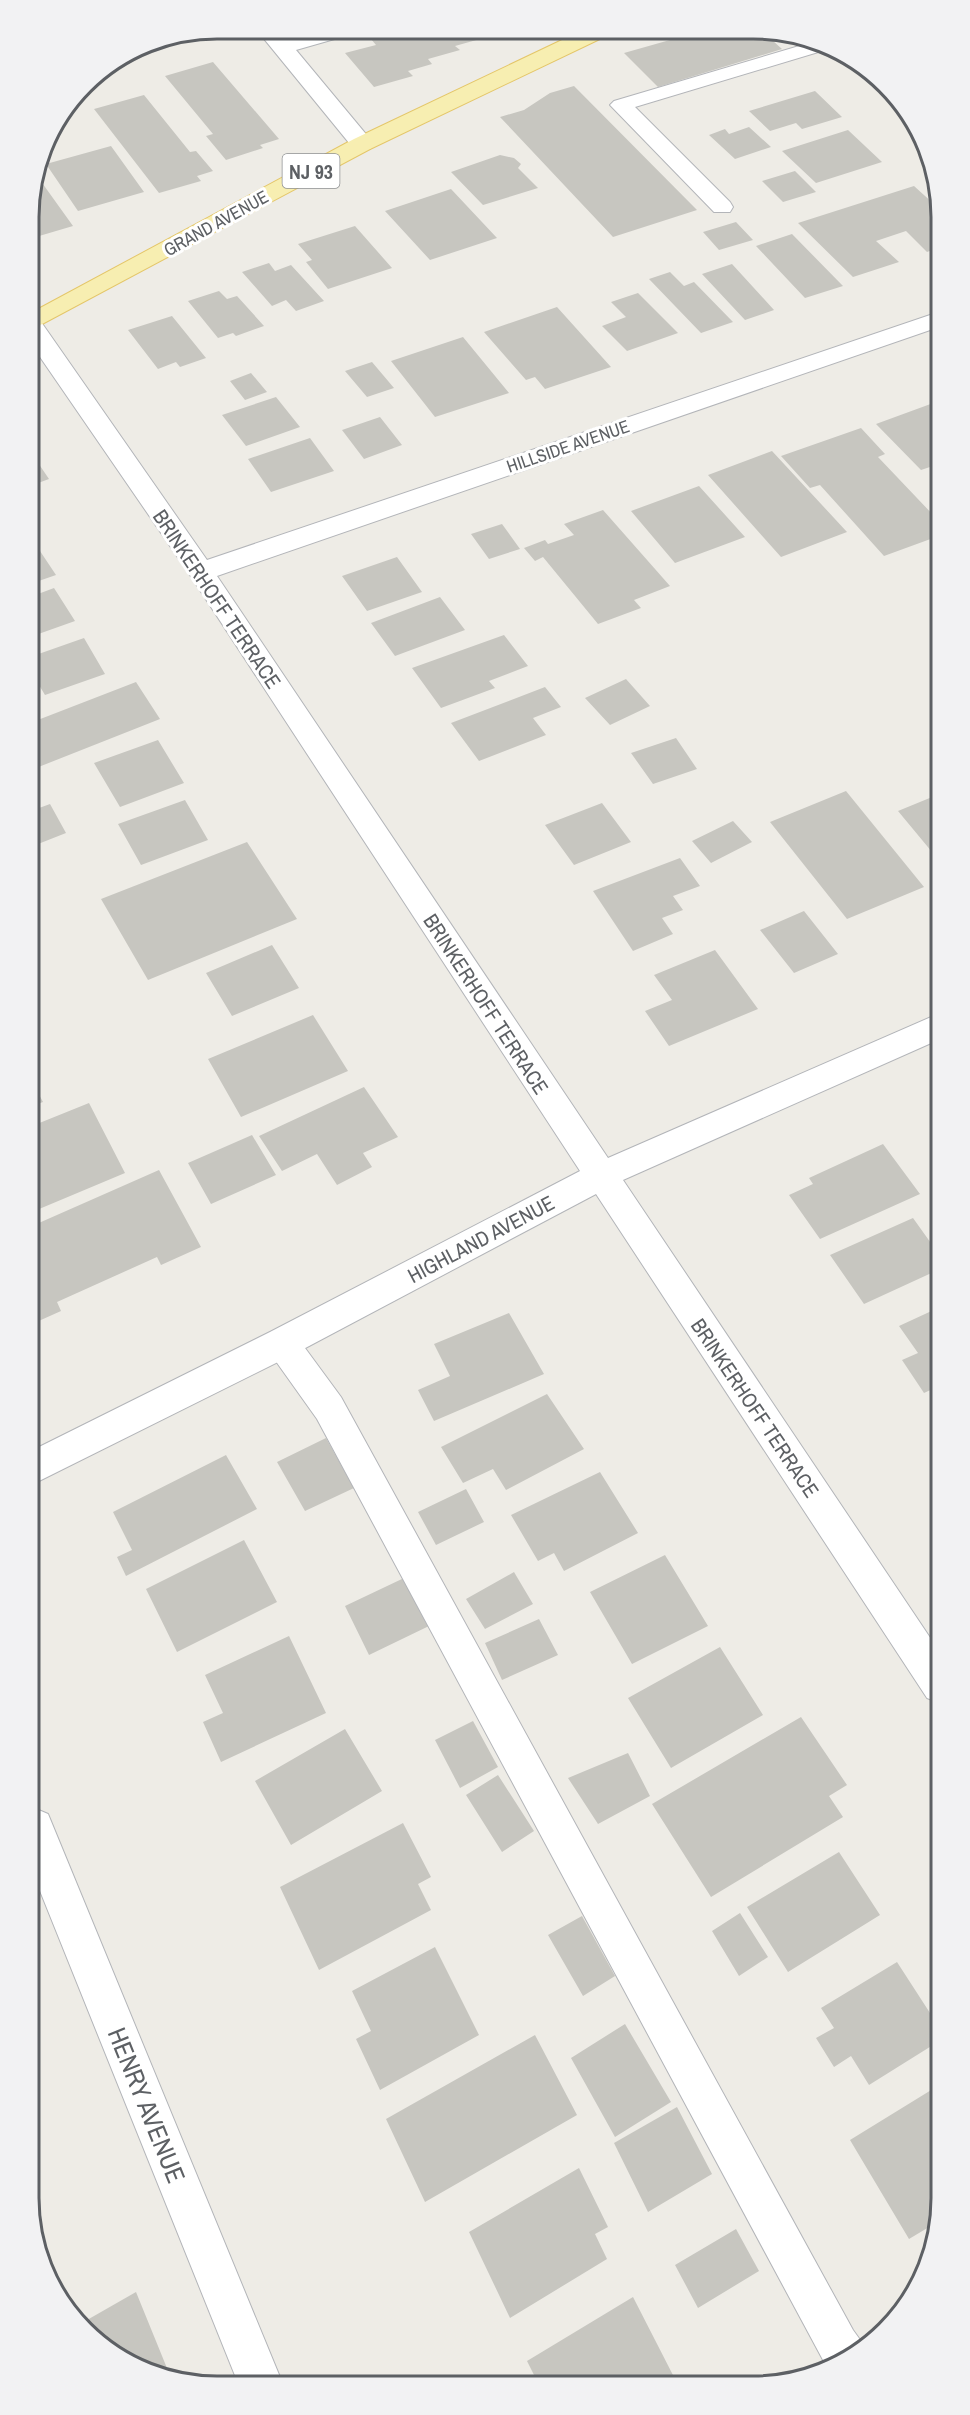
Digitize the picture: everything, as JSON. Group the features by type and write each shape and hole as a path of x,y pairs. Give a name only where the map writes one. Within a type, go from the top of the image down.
{"main road":[{"name":"GRAND AVENUE","path":"39,319 362,144 581,39"}],"street":[{"path":"275,39 362,144"},
{"path":"282,47 310,39"},
{"name":"HILLSIDE AVENUE","path":"201,572 931,322"},
{"name":"BRINKERHOFF TERRACE","path":"39,338 201,572 931,1672"},
{"name":"HIGHLAND AVENUE","path":"39,1465 282,1343 600,1176 931,1029"},
{"name":"HENRY AVENUE","path":"39,1840 257,2376"}],"lane":[{"path":"722,207 621,105 812,49"},
{"path":"282,1343 329,1408 843,2352"}],"building":[{"path":"371,39 480,39 455,46 460,50 428,59 432,64 408,71 413,76 374,87 345,53 376,45"},
{"path":"673,39 764,39 772,40 782,49 658,87 624,53"},
{"path":"213,62 279,139 260,145 263,148 226,160 206,136 213,134 165,76"},
{"path":"574,86 697,210 613,237 500,117 524,110 550,93"},
{"path":"815,91 842,117 802,129 796,123 770,131 749,111"},
{"path":"144,95 190,152 196,151 213,171 197,176 201,181 159,193 94,109"},
{"path":"749,127 771,147 735,159 709,135 725,129 729,134"},
{"path":"848,130 882,162 816,183 782,151"},
{"path":"111,146 144,192 78,211 48,164"},
{"path":"500,155 514,158 521,164 518,168 538,188 483,205 451,172"},
{"path":"795,171 816,192 783,202 762,181"},
{"path":"42,183 73,226 39,236"},
{"path":"914,186 930,200 931,250 927,252 906,231 876,241 899,262 853,277 798,223"},
{"path":"451,189 497,238 430,260 385,211"},
{"path":"736,222 753,240 719,250 703,232"},
{"path":"355,226 392,268 328,289 306,262 312,260 298,244"},
{"path":"792,234 843,286 805,298 756,246"},
{"path":"269,263 275,271 291,265 324,301 296,311 286,300 272,306 242,272"},
{"path":"732,264 774,310 745,320 702,274"},
{"path":"670,272 684,286 694,282 733,322 701,333 649,279"},
{"path":"219,291 227,299 237,296 264,326 236,336 233,333 218,338 188,301"},
{"path":"638,293 678,333 627,351 602,326 626,317 611,302"},
{"path":"557,307 611,367 545,389 535,377 526,380 484,332"},
{"path":"172,316 206,358 180,367 176,362 158,369 128,330"},
{"path":"463,337 509,393 435,417 391,361"},
{"path":"372,362 394,388 367,397 345,371"},
{"path":"251,373 267,392 245,400 230,381"},
{"path":"276,397 300,427 246,446 222,415"},
{"path":"931,404 931,467 921,470 876,424"},
{"path":"380,417 402,445 364,459 342,430"},
{"path":"861,428 885,454 878,457 931,513 931,539 884,556 820,485 810,488 781,456"},
{"path":"310,438 334,471 271,492 248,459"},
{"path":"772,451 847,532 781,557 708,475"},
{"path":"39,464 49,479 39,483"},
{"path":"699,486 745,537 675,563 631,511"},
{"path":"603,510 670,586 634,600 641,608 598,624 543,557 535,561 524,548 545,540 548,544 574,535 564,524"},
{"path":"502,524 520,549 489,559 471,534"},
{"path":"39,550 56,575 39,581"},
{"path":"397,557 422,592 367,611 342,576"},
{"path":"54,588 75,621 39,634 39,594"},
{"path":"440,597 465,630 395,656 371,623"},
{"path":"504,635 528,666 489,681 495,688 441,708 412,668"},
{"path":"84,638 105,674 45,695 39,685 39,654"},
{"path":"626,679 650,706 610,725 585,698"},
{"path":"136,682 160,719 39,767 39,720"},
{"path":"545,687 561,707 533,718 546,735 479,761 451,723"},
{"path":"676,738 697,769 653,784 631,753"},
{"path":"158,740 184,783 120,807 94,763"},
{"path":"846,791 924,887 847,919 770,822"},
{"path":"931,797 931,851 898,811"},
{"path":"185,800 208,840 141,865 118,824"},
{"path":"602,803 631,842 574,865 545,825"},
{"path":"50,804 66,833 39,844 39,808"},
{"path":"733,821 752,842 711,863 692,841"},
{"path":"247,842 297,919 148,980 101,899"},
{"path":"680,858 700,886 673,896 683,910 662,918 673,934 633,951 593,891"},
{"path":"804,911 838,954 794,973 760,930"},
{"path":"272,945 299,988 232,1016 206,973"},
{"path":"715,950 758,1009 669,1046 645,1011 672,1000 654,975"},
{"path":"313,1015 348,1071 241,1117 208,1059"},
{"path":"364,1087 398,1137 363,1153 372,1167 337,1185 317,1154 282,1171 259,1136"},
{"path":"89,1103 125,1173 39,1209 39,1123"},
{"path":"252,1135 276,1175 211,1204 188,1163"},
{"path":"883,1144 920,1194 820,1239 789,1195 813,1184 809,1178"},
{"path":"159,1170 201,1247 161,1265 157,1257 57,1302 61,1311 39,1321 39,1223"},
{"path":"913,1218 931,1243 931,1273 864,1304 830,1255"},
{"path":"931,1311 931,1390 924,1393 902,1360 918,1353 899,1326"},
{"path":"509,1313 544,1374 434,1421 418,1390 450,1376 434,1344"},
{"path":"547,1394 584,1449 506,1490 493,1469 463,1483 441,1447"},
{"path":"326,1438 354,1488 305,1511 277,1462"},
{"path":"226,1455 257,1509 126,1576 117,1557 132,1550 113,1512"},
{"path":"600,1472 638,1533 564,1571 554,1553 538,1561 511,1515"},
{"path":"466,1489 484,1522 436,1545 418,1512"},
{"path":"244,1540 277,1602 177,1652 146,1589"},
{"path":"665,1555 708,1626 632,1664 590,1592"},
{"path":"514,1572 533,1604 485,1629 466,1599"},
{"path":"404,1578 429,1626 369,1655 345,1606"},
{"path":"539,1619 558,1655 502,1680 485,1643"},
{"path":"289,1636 326,1713 221,1762 203,1722 223,1713 205,1675"},
{"path":"720,1647 763,1715 671,1768 628,1698"},
{"path":"801,1717 847,1785 829,1796 843,1817 711,1897 652,1804"},
{"path":"473,1721 498,1767 460,1788 435,1740"},
{"path":"345,1729 382,1791 291,1845 255,1781"},
{"path":"628,1753 650,1796 598,1824 568,1778"},
{"path":"498,1775 534,1831 502,1852 466,1795"},
{"path":"403,1823 431,1877 418,1884 431,1910 319,1970 280,1887"},
{"path":"839,1852 880,1915 788,1972 747,1907"},
{"path":"740,1913 768,1957 739,1976 712,1931"},
{"path":"582,1916 615,1976 583,1996 548,1935"},
{"path":"435,1947 479,2035 380,2090 356,2039 371,2031 352,1991"},
{"path":"897,1962 931,2015 931,2046 869,2085 851,2056 834,2067 816,2038 834,2028 821,2008"},
{"path":"625,2024 671,2102 615,2137 571,2058"},
{"path":"535,2035 577,2115 425,2202 386,2119"},
{"path":"931,2090 931,2209 929,2227 909,2239 850,2140"},
{"path":"677,2107 712,2174 648,2212 614,2143"},
{"path":"579,2168 608,2227 595,2234 607,2259 510,2318 469,2232"},
{"path":"736,2229 759,2271 698,2308 675,2265"},
{"path":"136,2292 167,2369 138,2358 118,2346 87,2320"},
{"path":"633,2297 673,2376 534,2376 527,2361"}]}
